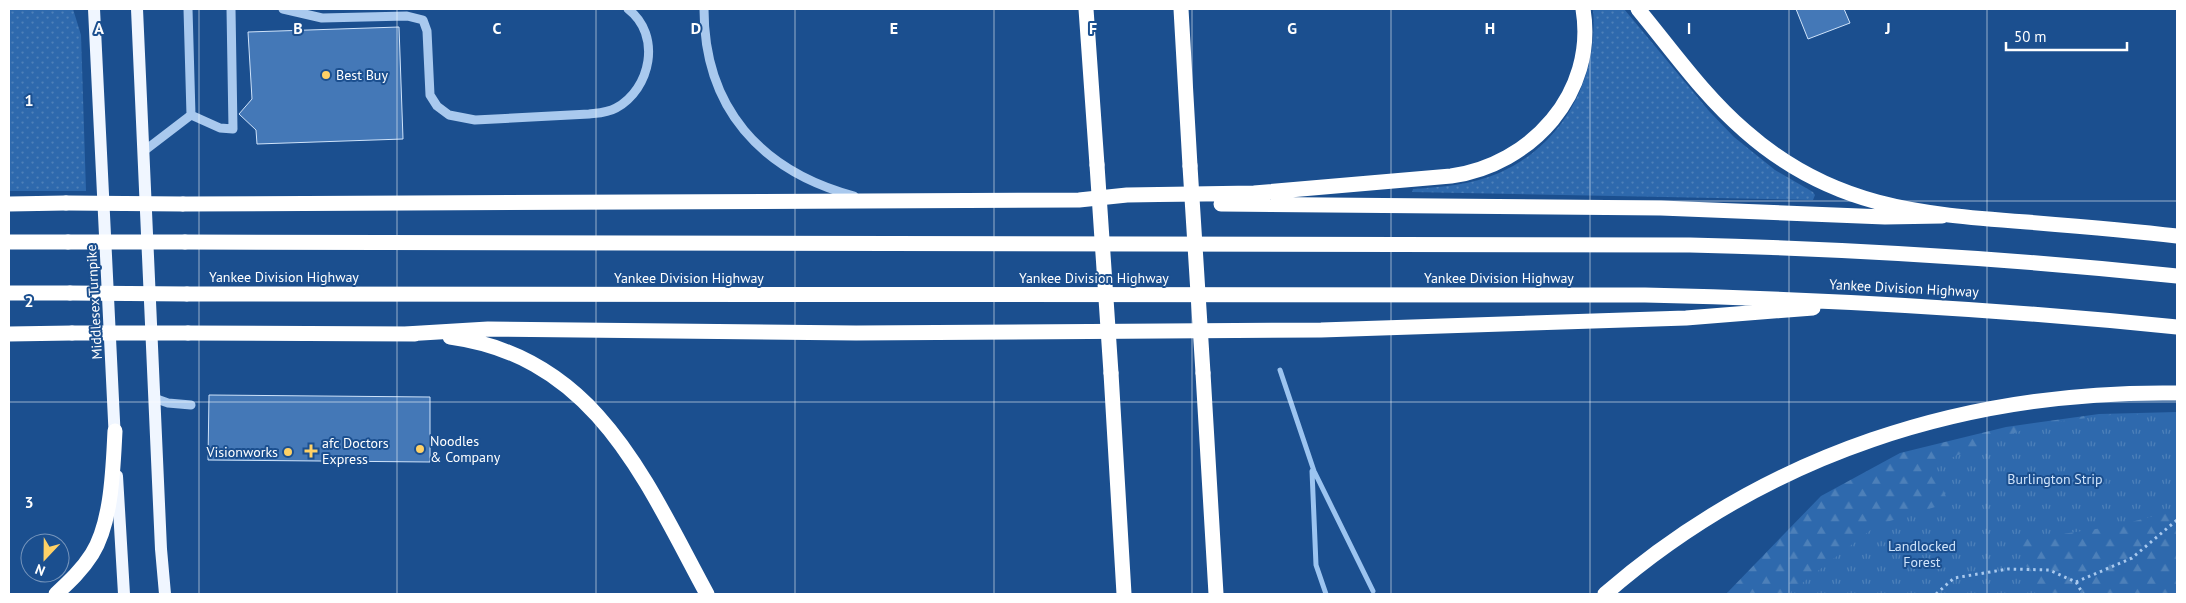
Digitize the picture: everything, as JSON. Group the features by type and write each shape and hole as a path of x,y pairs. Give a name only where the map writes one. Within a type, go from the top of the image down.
{"highway":[{"path":"1086,9 1124,594"},
{"path":"1181,9 1216,594"},
{"path":"1079,200 1127,195 1264,192 1451,176 1487,168 1506,160 1527,146 1559,112 1574,80 1581,58 1584,36 1583,9"},
{"path":"1638,9 1724,111 1746,132 1786,162 1816,180 1859,197 1903,209 1942,216 2177,236"},
{"path":"9,204 1079,200 1125,204 1560,207 1722,210 1885,218 1942,216"},
{"path":"9,242 1690,245 1862,251 2014,261 2177,276"},
{"name":"Yankee Division Highway","path":"9,293 1519,294 1708,296 1877,302 2043,314 2177,327"},
{"path":"405,334 488,329 856,333 1321,330 1686,318 1877,302"},
{"path":"9,333 405,334 452,337 485,343 524,359 571,390 595,412 625,448 707,594"},
{"path":"1605,594 1660,550 1740,499 1817,460 1873,439 1931,421 2016,403 2075,396 2177,393"},
{"path":"56,594 77,574 97,544 109,499 115,431"}],"main road":[{"name":"Middlesex Turnpike","path":"94,9 124,594"},
{"path":"137,9 161,549 165,594"}],"lane":[{"path":"188,9 191,115"},
{"path":"191,115 220,128 233,129 230,9"},
{"path":"283,9 322,18 407,16 423,20 427,31 430,88 433,101 442,111 449,115 475,120 589,114 606,112 618,107 641,84 648,59 645,32 639,20 628,9"},
{"path":"704,9 707,50 716,84 735,118 751,138 770,157 801,177 839,192 882,200"},
{"path":"1080,9 1090,56"},
{"path":"144,151 191,115"},
{"path":"154,398 168,403 191,405"}],"path":[{"path":"2076,582 2132,558 2177,520"},
{"path":"1936,594 1954,578 2008,570 2049,570 2076,582 2083,594"}],"green space":[{"path":"9,9 73,9 81,35 86,191 9,191"},
{"path":"1593,9 1624,9 1709,111 1734,137 1775,170 1813,192 1815,195 1813,200 1412,192 1413,189 1456,185 1488,177 1522,161 1542,145 1558,127 1572,106 1583,84 1590,60 1593,35"},
{"name":"Landlocked Forest","path":"2177,412 2177,594 1726,594 1821,496 1900,453 2006,427 2099,414"},
{"name":"Burlington Strip","path":"2111,415 2177,415 2177,510 2116,526 2028,539 2015,533 2036,594 1788,594 1877,525 1948,503 1935,464 2038,424"}],"building":[{"path":"1796,9 1844,9 1850,23 1808,39"},
{"name":"Best Buy","path":"399,27 403,139 257,144 256,130 239,114 252,99 248,32"},
{"path":"209,395 430,397 430,462 208,460"}],"waterway":[{"path":"1280,370 1314,471 1373,591"},
{"path":"1312,471 1316,565 1326,594"}],"place":[{"name":"Best Buy","path":"326,75"},
{"name":"Noodles & Company","path":"420,449"},
{"name":"afc Doctors Express","path":"311,451"},
{"name":"Visionworks","path":"288,452"}]}
